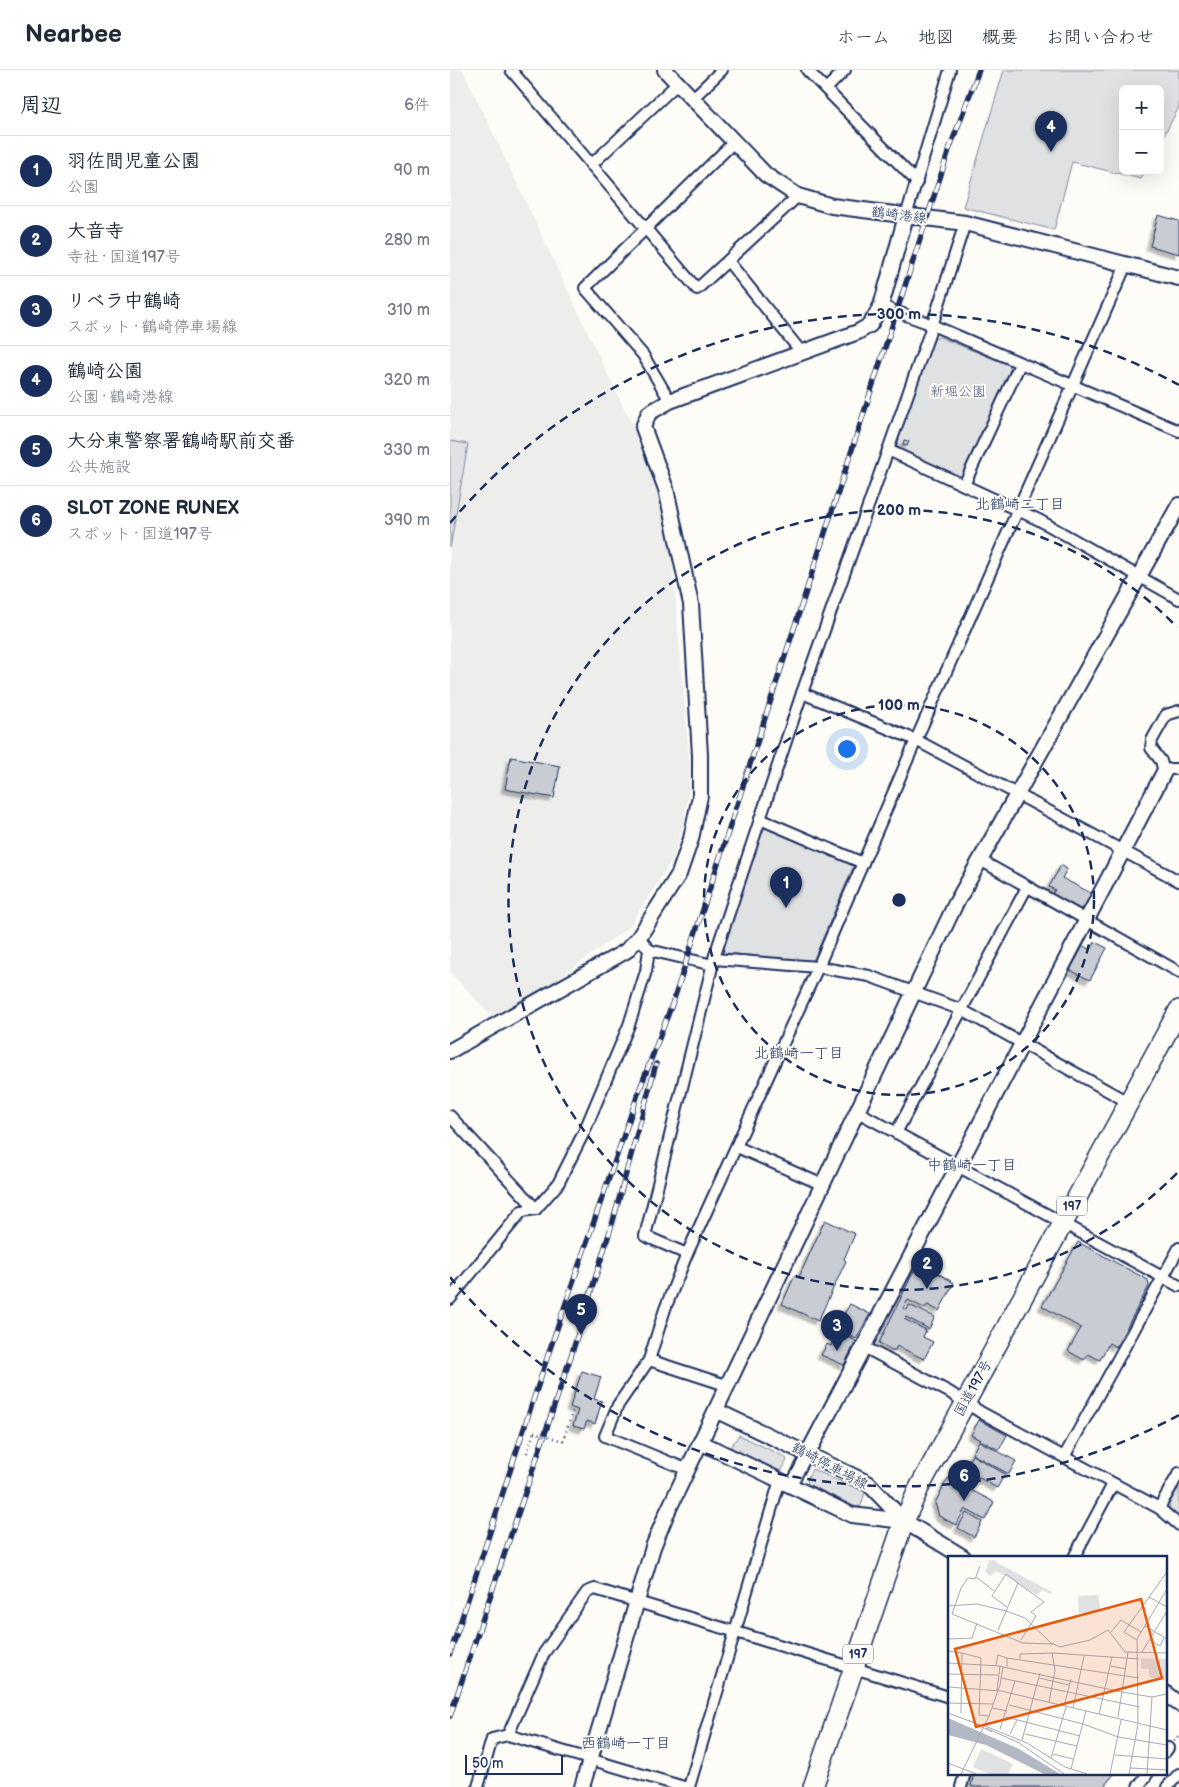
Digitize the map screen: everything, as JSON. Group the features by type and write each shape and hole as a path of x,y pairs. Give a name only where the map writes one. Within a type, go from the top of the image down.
{"highway":[{"name":"国道197号","path":"813,1787 904,1521 918,1488 1179,1010"}],"street":[{"path":"511,70 697,289 798,196"},
{"name":"鶴崎港線","path":"665,70 766,175 798,196 832,206 965,223 1179,278"},
{"path":"693,98 722,70"},
{"path":"808,70 917,182"},
{"path":"826,89 845,70"},
{"path":"450,1051 626,951 639,937 679,874 691,839 700,796 700,754 690,604 666,489 643,427 649,413 670,401 858,332 870,325 881,306 950,70"},
{"path":"591,164 678,83"},
{"path":"670,401 643,355 585,288 734,142"},
{"path":"687,1254 645,1236 713,962 802,693 932,326 965,223"},
{"path":"728,261 802,353"},
{"path":"688,1470 605,1436 618,1405 649,1360 665,1309 687,1254 818,967 1126,265"},
{"path":"881,306 1179,431"},
{"path":"964,485 1020,364"},
{"path":"888,450 1018,510 1179,600"},
{"path":"582,1787 653,1547 688,1470 955,905 1179,505"},
{"path":"802,693 916,740 1179,881"},
{"path":"1164,772 1161,761 1152,751 1151,744 1166,715 1179,711"},
{"path":"689,1787 735,1632 785,1483 808,1453 1088,921 1164,772 1170,769 1179,769"},
{"path":"760,819 863,863"},
{"path":"980,860 1179,972"},
{"path":"896,1133 1027,887"},
{"path":"639,937 649,950 713,962 818,967 869,976 962,1010 1128,1102"},
{"path":"450,1299 522,1211 536,1209 558,1184 584,1132 629,1025 646,971 649,950"},
{"path":"858,1112 1179,1286"},
{"path":"450,1116 536,1209"},
{"path":"737,1147 823,1186"},
{"path":"1064,1457 1179,1248"},
{"path":"864,1347 1159,1508 1179,1525"},
{"path":"649,1360 729,1386"},
{"name":"鶴崎停車場線","path":"717,1411 868,1483 904,1521"},
{"path":"702,1443 852,1515 904,1521 961,1556"},
{"path":"1159,1508 1179,1473"},
{"path":"1075,1556 1113,1484"},
{"path":"508,1735 544,1653 587,1592 595,1588 948,1697"},
{"path":"1166,1694 1179,1704"},
{"path":"478,1787 492,1740 508,1735 684,1787"},
{"path":"961,1787 965,1774"},
{"path":"1138,1787 1147,1774"},
{"path":"1167,1787 1179,1774"}],"path":[{"path":"528,1453 534,1432 563,1441 573,1410"}],"shaded area":[{"path":"450,70 463,70 618,396 666,489 690,766 689,791 684,822 674,857 629,927 498,1023 450,972"}],"green space":[{"path":"1004,70 1179,70 1179,107 1164,135 1164,85 1119,85 1119,174 1072,162 1054,230 963,207"},
{"path":"1125,175 1143,175 1141,179"},
{"name":"新堀公園","path":"939,337 1009,365 1011,371 966,475 960,477 899,449 895,443 934,339"},
{"path":"450,441 468,444 450,548"},
{"path":"768,824 850,861 853,867 814,959 809,961 726,953 723,949 761,827"},
{"path":"739,1435 785,1457 787,1460 782,1470 779,1471 732,1450 731,1446"},
{"path":"812,1469 865,1492 861,1506 856,1507 808,1484 807,1479"},
{"path":"1179,1487 1179,1518 1171,1512 1169,1505"}],"building":[{"path":"1158,215 1179,221 1179,254 1150,246"},
{"path":"904,440 909,441 907,446 903,445"},
{"path":"511,757 560,766 554,798 505,789"},
{"path":"1061,865 1067,869 1062,878 1091,893 1084,908 1078,909 1052,894 1055,890 1049,887"},
{"path":"1095,942 1107,948 1090,980 1070,970 1083,946 1091,950"},
{"path":"825,1220 855,1234 844,1259 846,1261 818,1321 782,1304 795,1275 799,1277"},
{"path":"1078,1242 1148,1280 1149,1286 1116,1347 1109,1343 1100,1360 1088,1354 1084,1360 1068,1351 1081,1328 1042,1306"},
{"path":"928,1261 941,1267 938,1273 954,1283 939,1311 928,1305 924,1308 908,1300 903,1308 907,1310 909,1305 935,1317 929,1329 906,1317 904,1319 926,1330 923,1337 933,1342 924,1359 897,1346 895,1350 892,1350 879,1343 912,1275 920,1263 925,1266"},
{"path":"850,1304 870,1314 856,1339 836,1328"},
{"path":"838,1332 856,1341 844,1365 821,1355 827,1344 831,1346"},
{"path":"582,1371 601,1377 594,1399 602,1401 595,1424 587,1421 584,1429 573,1426 578,1410 570,1407"},
{"path":"979,1420 1007,1435 999,1450 971,1435"},
{"path":"979,1441 1016,1461 1009,1474 972,1454"},
{"path":"972,1455 1005,1474 997,1488 964,1469"},
{"path":"948,1478 994,1502 985,1520 965,1509 956,1525 939,1516 935,1503"},
{"path":"966,1513 982,1522 974,1537 958,1528"},
{"path":"974,1774 1114,1774 1103,1787 971,1786"}],"railway":[{"path":"450,1654 550,1349 639,1091 674,999 949,150 979,70"},
{"path":"450,1716 571,1356 613,1221 656,1064"}],"place":[{"name":"鶴崎公園","path":"1051,152"},
{"name":"羽佐間児童公園","path":"786,908"},
{"name":"大音寺","path":"927,1289"},
{"name":"大分東警察署鶴崎駅前交番","path":"581,1335"},
{"name":"リベラ中鶴崎","path":"837,1351"},
{"name":"SLOT ZONE RUNEX","path":"964,1501"}],"district":[{"name":"北鶴崎二丁目","path":"1020,504"},
{"name":"北鶴崎一丁目","path":"799,1053"},
{"name":"中鶴崎一丁目","path":"972,1165"},
{"name":"西鶴崎一丁目","path":"626,1743"}]}
